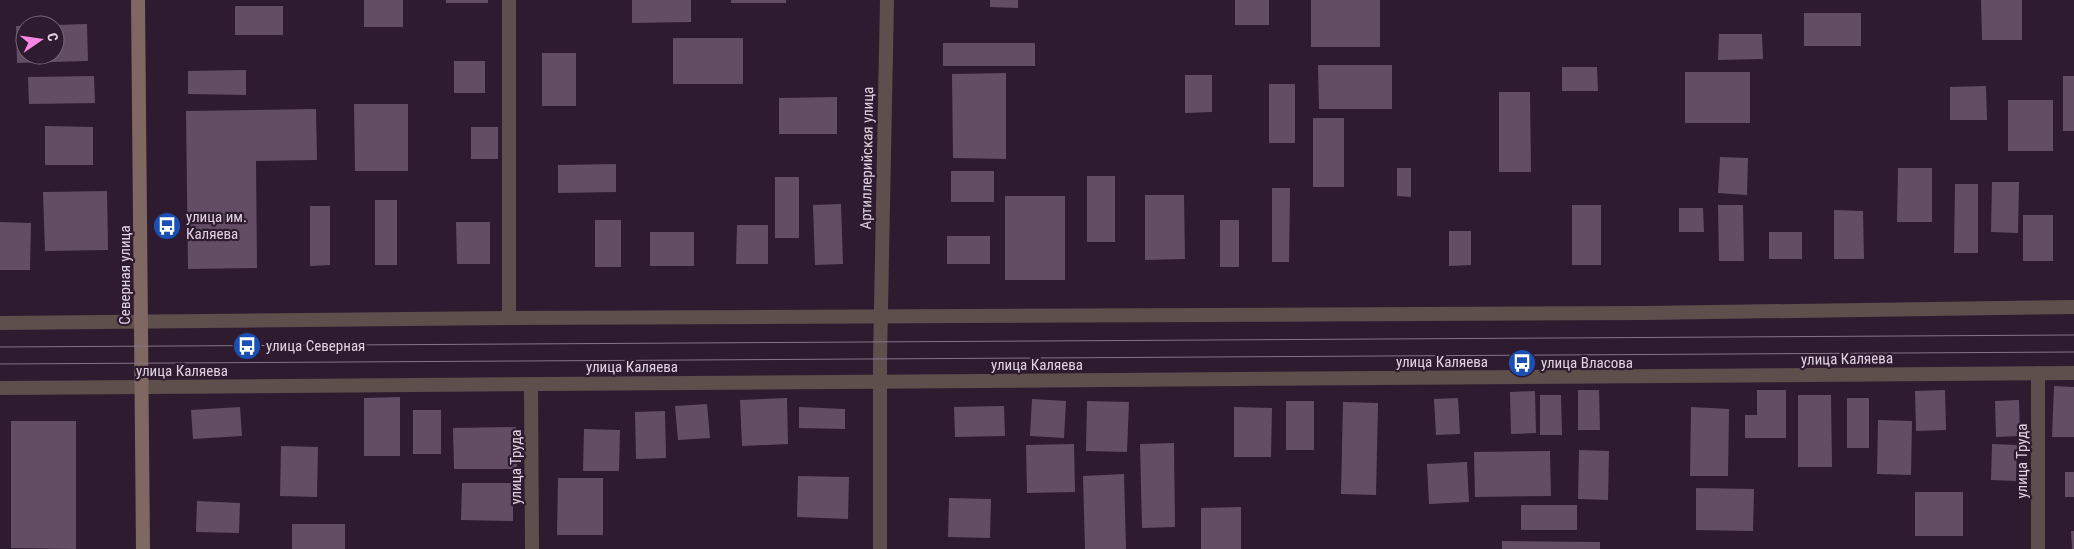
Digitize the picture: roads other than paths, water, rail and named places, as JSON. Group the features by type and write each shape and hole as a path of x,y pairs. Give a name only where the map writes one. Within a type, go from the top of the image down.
{"main road":[{"name":"Северная улица","path":"138,0 143,549"}],"street":[{"path":"509,0 509,318"},
{"name":"Артиллерийская улица","path":"880,382 887,0"},
{"path":"0,322 1645,313 2074,308"},
{"name":"улица Труда","path":"2038,373 2038,549"},
{"name":"улица Каляева","path":"0,388 2074,373"},
{"path":"880,382 880,549"},
{"name":"улица Труда","path":"531,384 532,549"}],"tram line":[{"path":"0,347 2074,335"},
{"path":"0,364 2074,352"}],"place":[{"name":"улица им. Каляева","path":"167,226"},
{"name":"улица Северная","path":"247,346"},
{"name":"улица Власова","path":"1522,363"}]}
